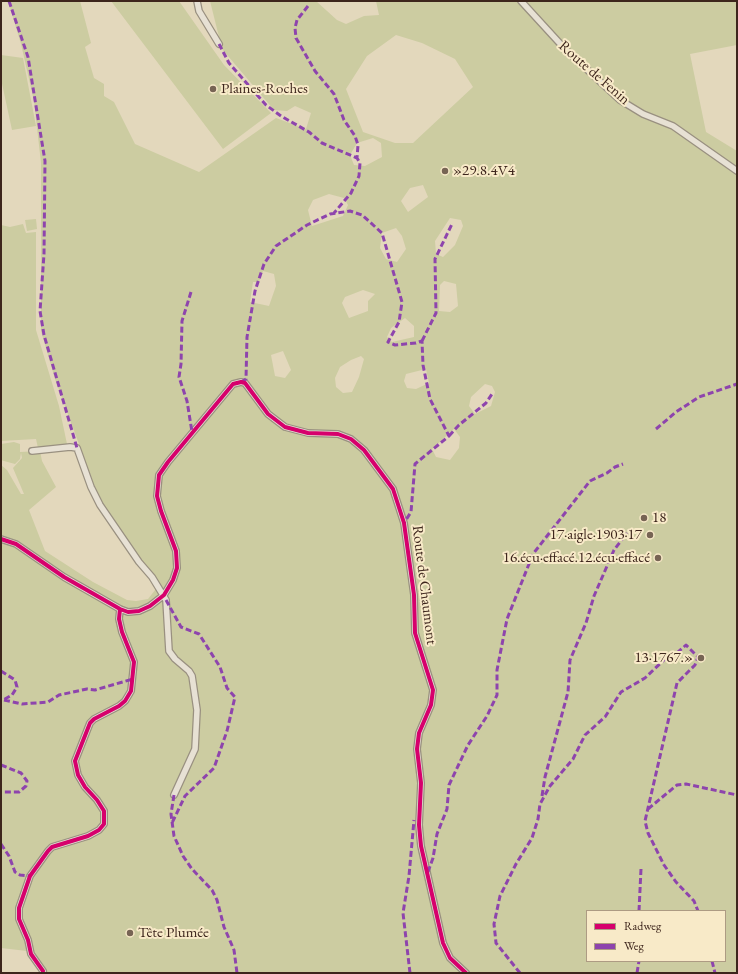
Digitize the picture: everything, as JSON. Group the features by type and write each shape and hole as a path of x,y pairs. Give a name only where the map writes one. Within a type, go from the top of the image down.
{"street":[{"path":"197,1 199,11 219,44"},
{"name":"Route de Fenin","path":"521,1 565,49 620,100 643,114 673,126 737,171"},
{"name":"Route de Chaumont","path":"1,539 16,544 64,577 120,609 132,612 143,610 164,595 175,576 177,556 158,503 156,491 158,478 168,462 232,384 241,382 245,383 268,414 285,427 299,432 330,433 344,436 357,443 375,462 394,489 404,522 414,595 416,637 433,690 431,705 420,729 417,749 421,783 419,825 421,846 443,943 450,958 466,973"},
{"path":"32,451 70,447 77,448 91,487 100,504 164,595 168,612 169,651 174,659 189,671 192,676 197,710 195,749 174,795"},
{"path":"43,971 31,954 28,940 18,919 19,908 26,886 38,863 52,847 99,830 104,824 105,817 102,807 85,788 78,775 75,761 90,723 94,719 125,701 131,691 134,662 122,632 119,619 120,609"}],"green space":[{"path":"8,1 80,1 91,43 85,47 94,78 104,84 104,96 114,102 135,144 199,172 276,118 306,129 311,113 295,106 287,111 274,110 222,49 210,1 316,1 337,20 346,24 364,16 379,15 376,1 737,1 737,45 690,54 706,132 737,151 737,973 40,973 27,951 1,948 1,465 7,470 21,494 24,494 13,468 22,458 21,453 20,459 15,464 1,460 1,444 14,442 20,444 20,452 40,451 42,461 56,487 29,510 45,551 93,582 127,600 136,601 148,599 159,585 101,504 55,379 41,331 41,163 34,101 21,44","holes":["396,35 422,43 455,59 473,87 413,143 395,143 363,132 346,89 367,56","373,138 381,143 382,157 365,166 354,165 350,155 357,143","423,185 428,197 408,212 401,201 410,188","329,194 344,198 348,205 343,216 312,226 308,210 313,200","450,218 461,220 463,226 455,245 443,257 436,254 435,241","396,228 402,236 406,249 397,262 386,259 380,248 382,233","263,271 274,274 276,286 269,306 250,302 253,282 259,282","444,281 456,284 458,306 450,312 439,311 440,285","363,290 375,294 368,301 368,311 349,318 342,303 345,297","405,318 414,326 414,337 392,342 387,337 391,328","283,351 291,370 285,378 275,376 271,355","361,356 364,359 359,377 352,392 343,393 336,387 335,378 340,367","426,369 429,383 416,389 407,388 404,381 406,374","485,384 492,386 495,392 491,406 475,414 469,406 471,397","454,429 460,437 459,448 450,460 436,457 432,449"]},
{"name":"Plaines-Roches","path":"111,1 179,1 224,65 271,113 223,149"},
{"path":"1,55 23,58 36,126 12,130 1,79"},
{"path":"36,219 37,229 27,231 25,220"},
{"path":"23,224 26,233 36,232 36,330 59,406 67,444 38,448 36,439 1,441 1,225 10,227"}],"marked path":[{"path":"9,1 28,57 45,161 44,254 40,311 44,335 77,448"},
{"path":"308,6 297,20 295,28 296,38 315,71 334,94 344,120 355,136 358,145 357,158 360,163 359,176 351,193 334,213"},
{"path":"219,44 229,63 266,105 281,116 309,132 322,143 357,158"},
{"path":"241,382 246,379 247,337 255,291 264,264 276,246 307,225 330,214 350,211 362,215 382,233 402,302 399,322 388,342 395,345 422,341 423,365 430,399 449,436 415,464 411,512 404,523"},
{"path":"422,341 436,313 435,259 452,224"},
{"path":"191,292 182,321 181,364 179,377 187,401 192,432"},
{"path":"656,429 676,412 699,397 737,384"},
{"path":"449,436 459,425 486,403 492,394"},
{"path":"428,872 433,858 437,834 447,809 449,785 468,745 487,716 497,695 497,670 507,619 533,554 590,481 623,464"},
{"path":"542,796 545,777 568,692 570,660 586,623 594,596 614,550 627,533"},
{"path":"166,600 181,627 199,634 220,667 227,688 235,697 227,731 214,768 185,796 172,823"},
{"path":"520,973 496,943 494,924 500,896 516,864 532,838 538,819 540,804 550,786 573,759 585,735 605,717 621,692 645,678 667,657 677,653 686,645 698,657 695,665 677,683 645,821 648,833 664,865 676,882 694,901 698,910"},
{"path":"1,671 15,680 17,687 12,695 3,700"},
{"path":"4,700 22,704 48,702 59,695 87,689 95,690 133,679"},
{"path":"1,765 21,773 27,781 26,786 19,792 1,792"},
{"path":"648,809 677,785 686,784 737,795"},
{"path":"174,795 171,814 174,836 183,856 192,869 212,890 217,900 224,927 234,950 237,973"},
{"path":"410,973 403,913 409,876 414,820"},
{"path":"1,844 9,856 15,872 20,875 30,876"},
{"path":"639,910 641,869"},
{"path":"637,973 639,962"},
{"path":"712,962 715,973"}],"cycle path":[{"path":"1,539 16,544 64,577 120,609 128,612 139,611 150,606 164,595 173,580 177,568 176,551 157,496 159,475 168,462 233,384 241,382 245,383 268,414 285,427 308,433 338,434 351,439 364,450 393,489 404,523 414,595 415,633 433,690 431,705 419,733 417,749 421,783 419,825 421,846 443,943 450,958 466,973"},
{"path":"43,971 31,954 28,940 19,919 19,908 30,876 52,847 88,836 99,830 104,824 104,811 97,800 85,787 78,775 75,761 90,723 94,719 119,706 125,701 131,691 134,662 122,632 119,619 120,609"}],"place":[{"name":"Plaines-Roches","path":"213,89"},
{"name":"»29.8.4V4","path":"445,171"},
{"name":"18","path":"644,518"},
{"name":"17·aigle·1903·17","path":"650,535"},
{"name":"16.écu·effacé.12.écu·effacé","path":"658,558"},
{"name":"13·1767.»","path":"701,658"},
{"name":"Tête Plumée","path":"130,933"}]}
